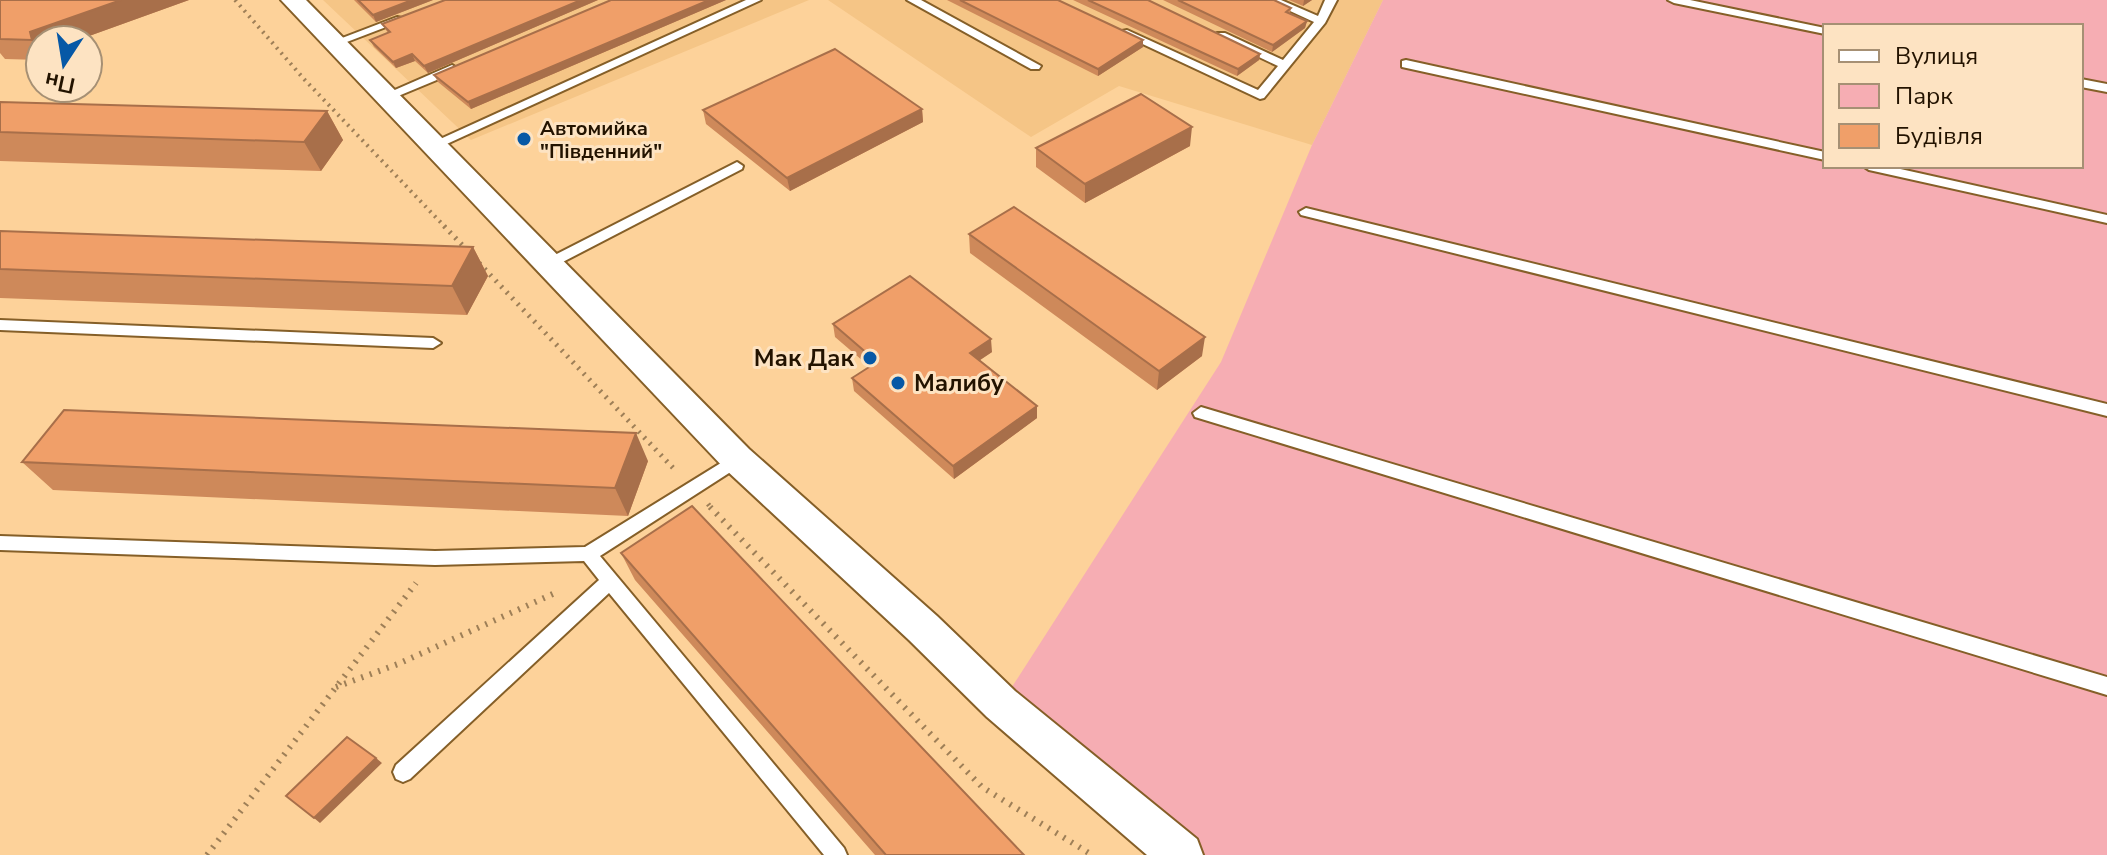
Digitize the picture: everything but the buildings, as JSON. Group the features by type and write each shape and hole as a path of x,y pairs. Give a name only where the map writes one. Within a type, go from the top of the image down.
{"street":[{"path":"299,1 335,43 737,459 923,628 1001,704 1179,854"}],"lane":[{"path":"433,145 755,0"},
{"path":"913,0 1035,66"},
{"path":"1272,0 1321,21"},
{"path":"1116,28 1260,95 1321,21 1331,0"},
{"path":"1674,0 1823,31"},
{"path":"335,43 408,16"},
{"path":"1202,26 1285,65"},
{"path":"1406,64 1823,156"},
{"path":"387,96 458,66"},
{"path":"2083,83 2107,88"},
{"path":"550,263 737,166"},
{"path":"1878,168 2107,219"},
{"path":"1306,212 2107,410"},
{"path":"0,325 433,343"},
{"path":"1201,413 2107,686"},
{"path":"0,543 435,558 588,554 737,459"},
{"path":"588,554 837,855"},
{"path":"403,772 607,576"}],"path":[{"path":"235,0 304,79 982,787 1092,855"},
{"path":"207,855 435,558"},
{"path":"336,687 607,576"}],"shaded area":[{"path":"323,0 809,0 471,140"},
{"path":"828,0 1383,0 1312,145 1119,86 1031,137"}],"green space":[{"path":"1383,0 2107,0 2107,855 1181,855 1001,704 1221,362 1312,145"}],"place":[{"name":"Автомийка \"Південний\"","path":"524,139"},
{"name":"Мак Дак","path":"870,358"},
{"name":"Малибу","path":"898,383"}]}
